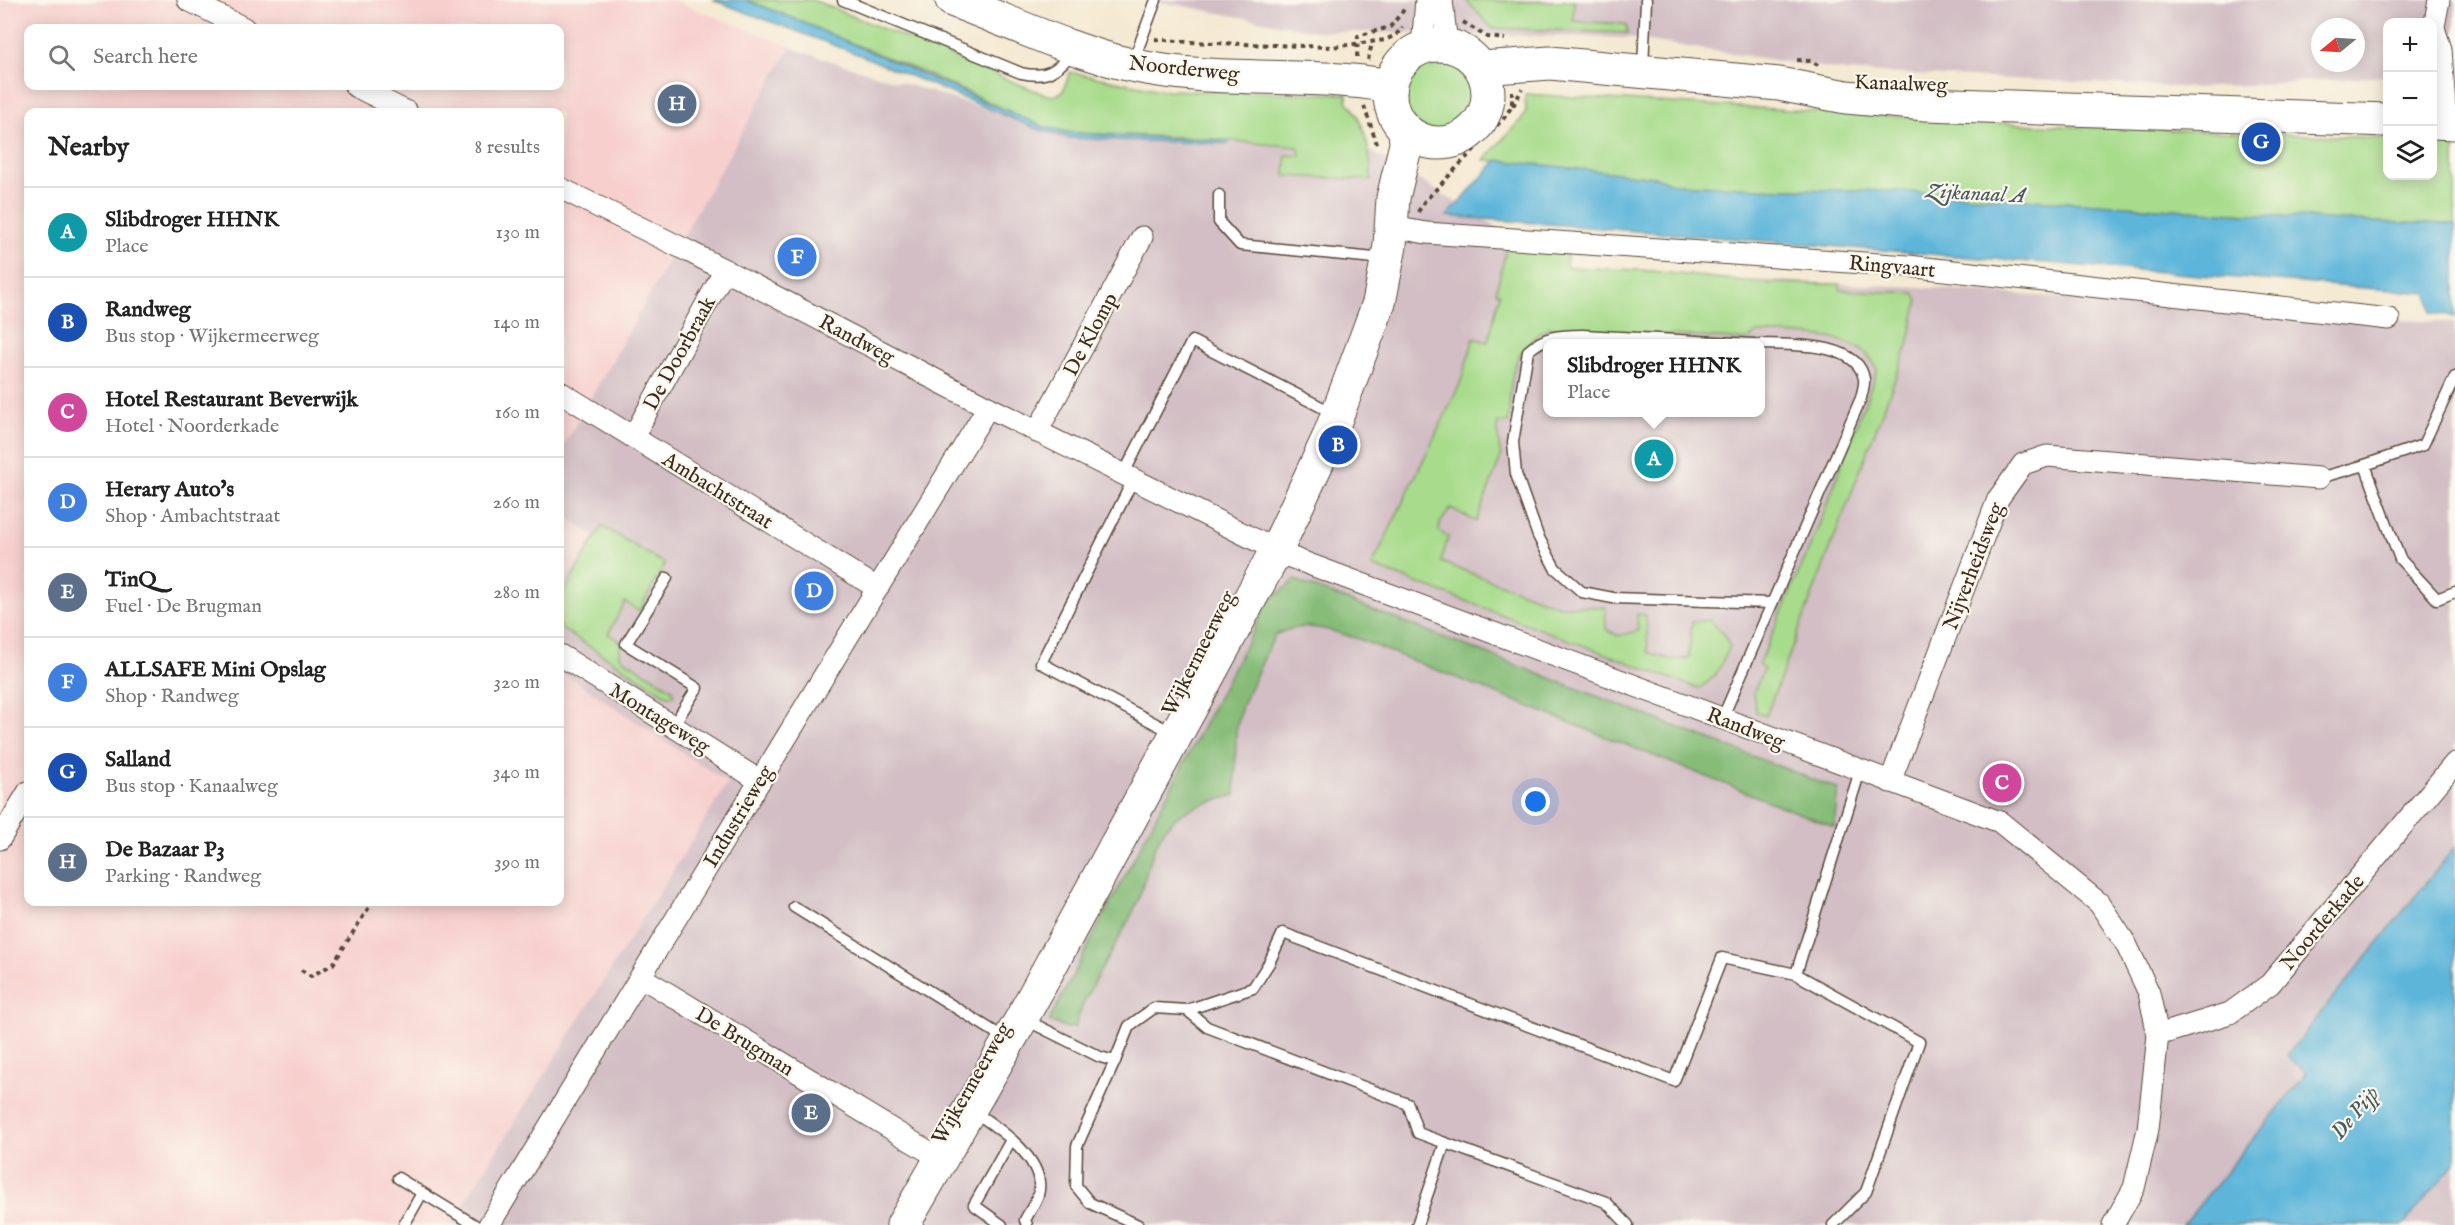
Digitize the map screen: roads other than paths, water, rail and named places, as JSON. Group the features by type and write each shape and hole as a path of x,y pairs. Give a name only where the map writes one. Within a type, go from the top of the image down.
{"main road":[{"name":"Noorderweg","path":"952,0 1077,49 1137,51 1186,72 1368,89"},
{"path":"1430,21 1481,68 1487,85 1488,104 1483,117 1471,132 1454,141 1441,144 1416,138 1405,130 1395,117 1390,102 1368,89 1401,62 1430,21"},
{"name":"Kanaalweg","path":"1481,68 1550,63 1779,84 1846,97 1926,104 2383,120"},
{"name":"Kanaalweg","path":"1488,104 1529,81 1553,73 1591,67"},
{"name":"Wijkermeerweg","path":"903,1225 1016,1030 1276,551 1338,415 1379,303 1393,227 1393,198 1406,144 1405,130"},
{"name":"Wijkermeerweg","path":"1393,227 1425,163 1441,144"}],"street":[{"path":"188,0 236,24"},
{"path":"2436,18 2439,0"},
{"path":"2437,40 2441,49 2444,122"},
{"path":"363,90 399,108"},
{"name":"Randweg","path":"564,191 725,270 1037,432 1276,551 1890,782"},
{"name":"Ringvaart","path":"1393,227 1438,233 1908,266 2389,319"},
{"name":"De Klomp","path":"1037,432 1142,237"},
{"name":"De Doorbraak","path":"633,437 725,270"},
{"name":"Ambachtstraat","path":"564,394 877,588"},
{"name":"Industrieweg","path":"489,1225 988,407"},
{"name":"Nijverheidsweg","path":"1890,782 1998,499 2023,464 2048,456 2319,478"},
{"name":"Montageweg","path":"564,658 760,781"},
{"name":"Noorderkade","path":"2158,1035 2230,1013 2270,984 2455,764"},
{"path":"1890,782 2000,822 2099,903 2126,944 2149,993 2158,1035 2148,1129 2134,1188 2113,1225"},
{"path":"0,838 24,799"},
{"name":"De Brugman","path":"641,977 931,1153 940,1162"}],"lane":[{"path":"843,0 1022,73 1037,77 1059,67 1077,49"},
{"path":"1137,51 1156,0"},
{"path":"1642,71 1646,49 1646,0"},
{"path":"1219,195 1219,222 1240,246 1388,260"},
{"path":"1544,339 1555,335 1582,335 1658,339"},
{"path":"1543,340 1528,351 1513,442 1516,474 1538,536 1555,568 1582,592 1613,598 1772,603"},
{"path":"1176,735 1041,663 1192,341 1338,415"},
{"path":"1722,719 1861,398 1865,380 1849,356 1817,347 1765,344"},
{"path":"2319,478 2423,445 2455,377"},
{"path":"2365,465 2400,559 2437,599 2455,592"},
{"path":"667,578 626,644 697,688 673,726"},
{"path":"1796,974 1860,771"},
{"path":"794,907 1016,1030 1115,1061"},
{"path":"1138,1225 1090,1203 1076,1186 1077,1146 1129,1026 1154,1008 1187,1010 1253,988 1269,963 1283,933 1674,1081 1722,958 1796,974 1919,1042 1866,1192 1833,1225"},
{"path":"1187,1010 1207,1027 1408,1104 1418,1133 1606,1203 1628,1225"},
{"path":"970,1109 1011,1140 1035,1165 1039,1193 1024,1224"},
{"path":"1002,1225 974,1205 1011,1140"},
{"path":"1417,1225 1421,1205 1444,1143"},
{"path":"398,1178 475,1225"},
{"path":"404,1225 422,1193"}],"water":[{"path":"713,0 746,0 793,18 1044,127 1072,133 1230,141 1228,144 1069,138 1035,128 860,55"},
{"path":"1497,160 1655,177 1676,184 1897,191 2371,222 2455,224 2455,317 2431,312 2428,293 1447,216"},
{"name":"De Pijp","path":"2455,847 2455,1163 2403,1225 2183,1225 2307,1073 2287,1055"}],"place":[{"name":"De Bazaar P3","path":"677,104"},
{"name":"Salland","path":"2261,142"},
{"name":"ALLSAFE Mini Opslag","path":"797,257"},
{"name":"Randweg","path":"1338,445"},
{"name":"Slibdroger HHNK","path":"1654,459"},
{"name":"Herary Auto's","path":"814,591"},
{"name":"Hotel Restaurant Beverwijk","path":"2002,783"},
{"name":"TinQ","path":"811,1113"}],"water label":[{"name":"Zijkanaal A","path":"1976,192"}]}
